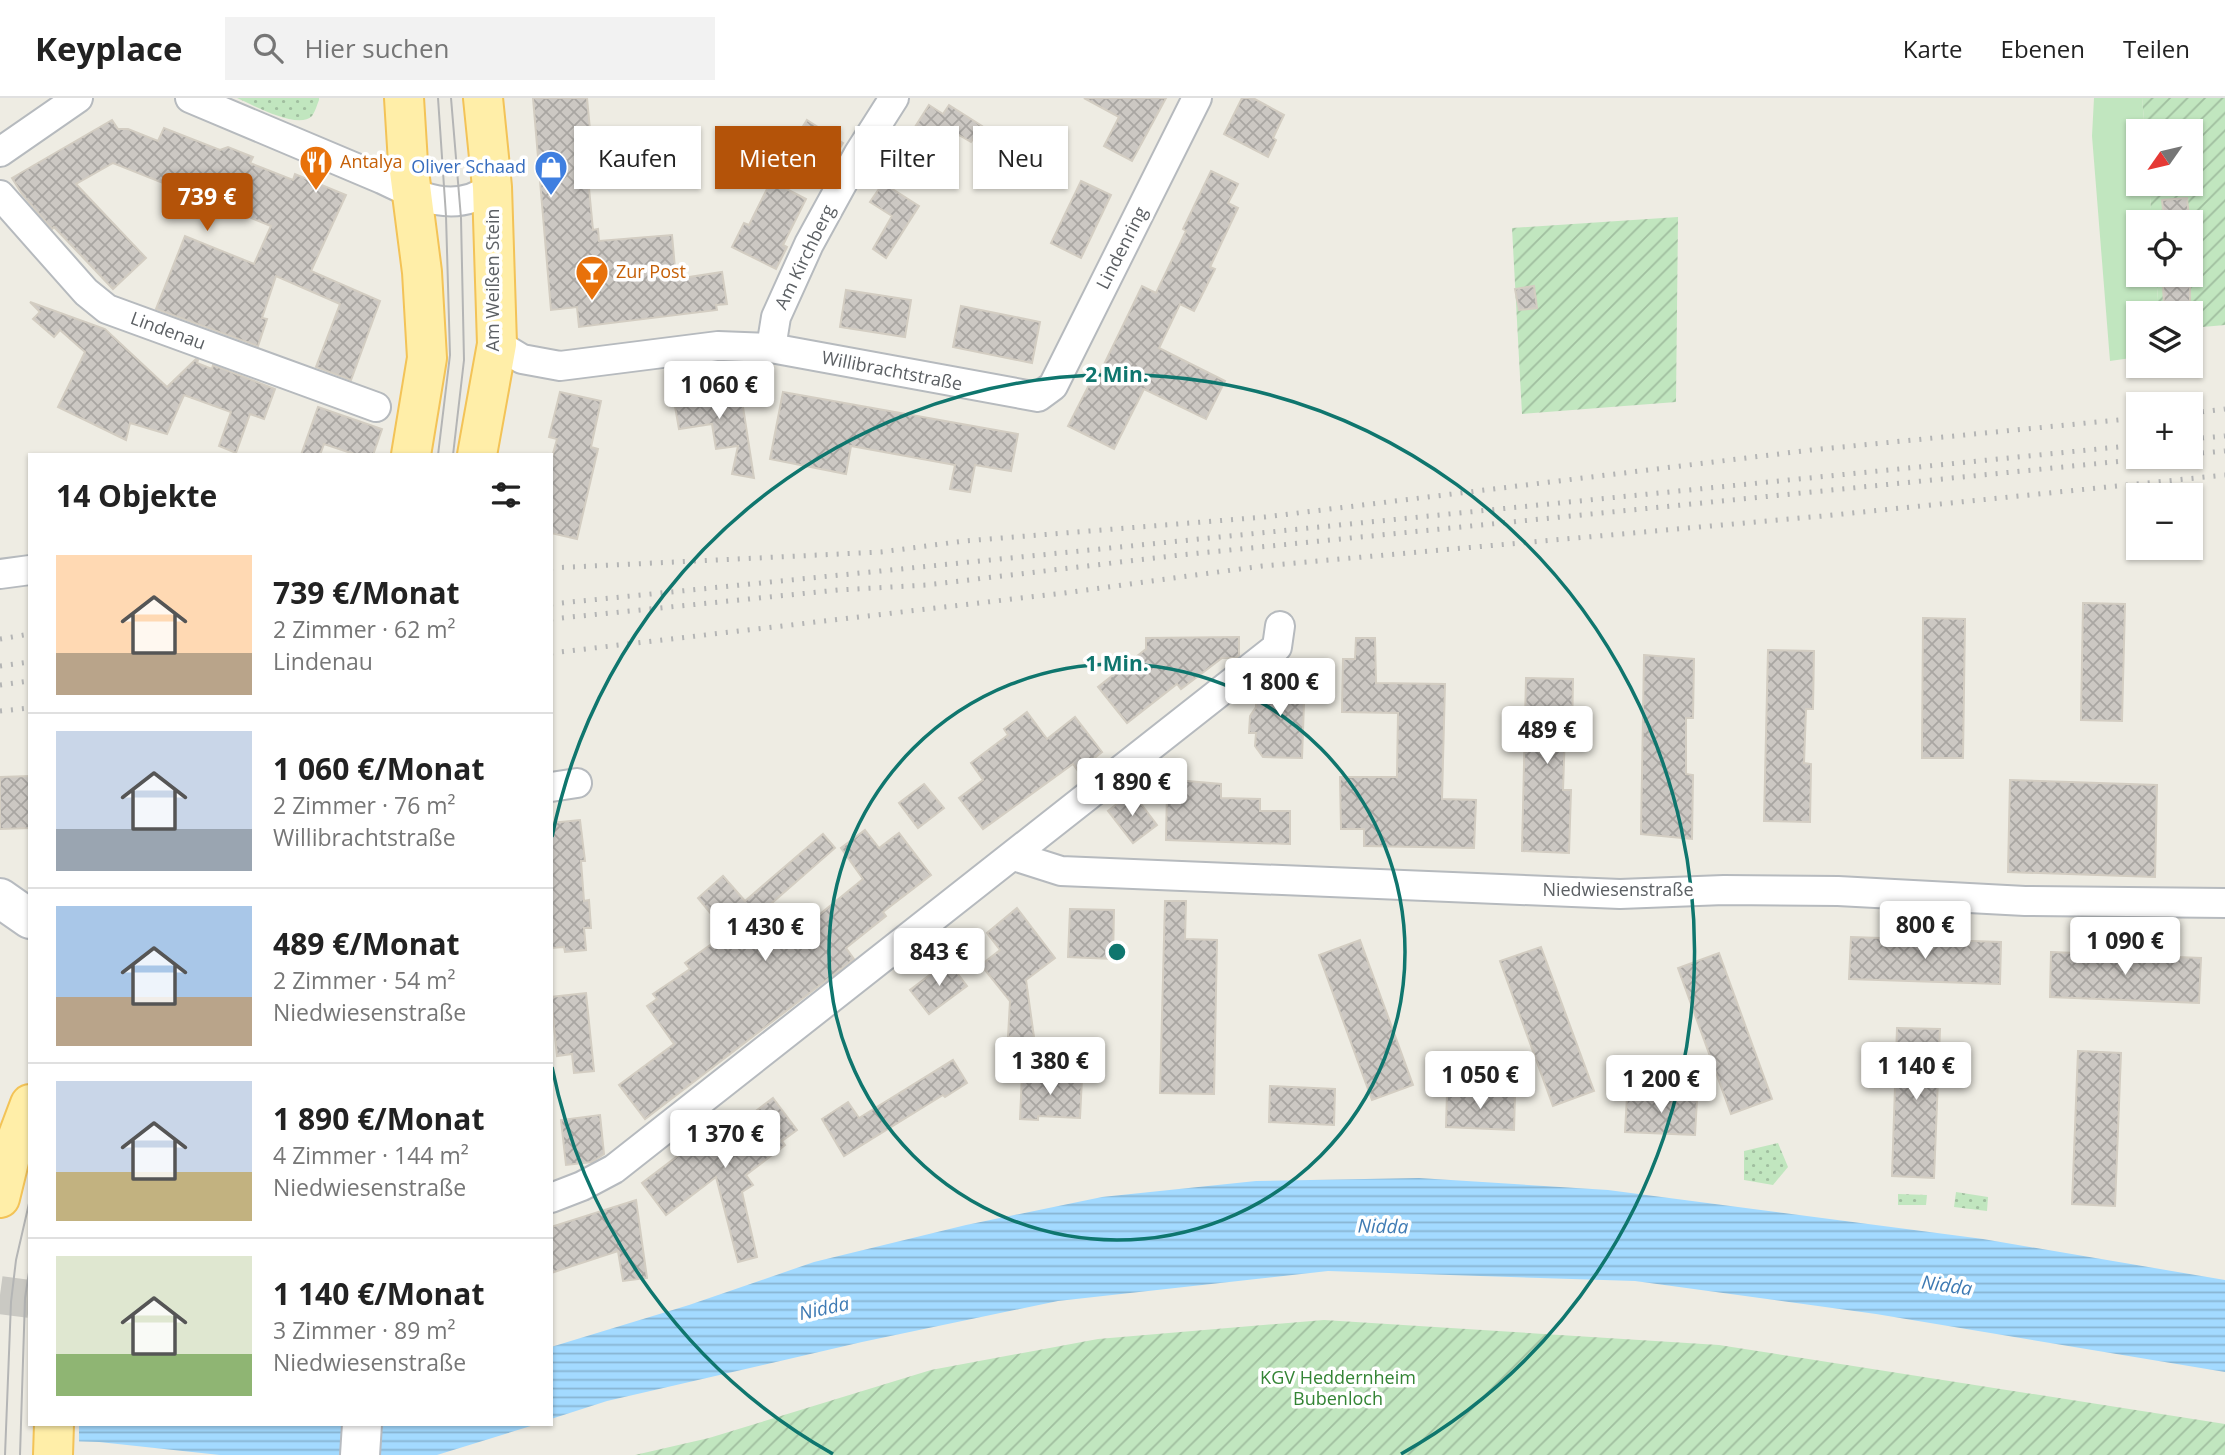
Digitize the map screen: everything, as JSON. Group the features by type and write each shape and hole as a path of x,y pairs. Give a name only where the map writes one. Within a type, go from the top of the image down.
{"main road":[{"path":"404,98 422,272 427,358 412,453"},
{"name":"Am Weißen Stein","path":"477,453 497,344 492,187 483,98"},
{"path":"0,1198 10,1157 28,1109"},
{"path":"53,1455 54,1426"}],"street":[{"path":"0,152 78,98"},
{"name":"Am Weißen Stein","path":"190,98 412,194 445,202 460,202 481,195 492,187"},
{"name":"Am Kirchberg","path":"771,348 776,317 809,244 859,153 894,98"},
{"name":"Lindenring","path":"1042,395 1054,386 1197,98"},
{"name":"Lindenau","path":"0,195 86,292 107,309 376,407"},
{"name":"Willibrachtstraße","path":"497,344 522,359 560,366 718,346 771,348 1032,397 1042,395"},
{"path":"0,574 28,570"},
{"path":"553,1197 614,1169 1014,856 1277,647 1280,626"},
{"name":"Niedwiesenstraße","path":"1014,856 1062,871 1620,894 1724,890 1838,891 2025,901 2225,904"},
{"path":"0,883 28,884"},
{"path":"0,898 28,918"},
{"path":"360,1455 362,1426"}],"green space":[{"path":"237,98 319,100 312,116 297,120 275,115"},
{"path":"2094,98 2142,98 2144,119 2126,119 2126,196 2150,196 2151,210 2126,210 2126,287 2157,287 2158,301 2126,301 2126,359 2110,361 2092,136"},
{"path":"2142,98 2225,98 2225,325 2203,327 2203,301 2158,301 2157,287 2203,287 2203,210 2151,210 2150,196 2203,196 2203,119 2144,119"},
{"path":"1678,217 1676,402 1522,414 1512,228"},
{"path":"1778,1143 1788,1167 1773,1185 1744,1180 1744,1151"},
{"path":"1956,1192 1988,1197 1987,1211 1954,1207"},
{"path":"1898,1194 1927,1195 1926,1205 1898,1205"},
{"name":"KGV Heddernheim Bubenloch","path":"1324,1320 1719,1345 2225,1424 2225,1455 635,1455 709,1438 931,1370 1098,1339"}],"water":[{"name":"Nidda","path":"1419,1178 1608,1190 1983,1239 2225,1280 2225,1372 1876,1314 1635,1281 1328,1271 1058,1301 862,1342 607,1401 553,1418 553,1346 689,1305 814,1262 966,1225 1102,1197 1256,1181"},
{"path":"28,1425 531,1426 437,1455 220,1455 99,1442 0,1439"}],"pier":[{"path":"0,1353 28,1355 28,1426 79,1426 79,1445 0,1443"}],"building":[{"path":"533,98 587,98 590,126 574,126 574,189 589,189 593,230 598,229 599,241 672,235 676,279 722,272 727,304 716,305 717,310 579,327 577,307 551,310"},
{"path":"1084,98 1166,98 1132,161 1104,146 1119,117"},
{"path":"1242,98 1253,98 1284,115 1268,157 1224,134"},
{"path":"929,105 943,114 949,105 982,126 973,126 971,142 959,135 959,126 916,126"},
{"path":"112,120 118,129 128,129 158,141 164,128 220,150 228,147 253,157 250,163 293,180 295,174 346,195 311,271 380,301 351,380 316,367 340,304 276,276 262,318 267,319 258,346 156,309 185,236 254,264 271,226 113,163 76,184 146,258 113,289 54,227 52,229 12,178"},
{"path":"807,120 816,126 803,126"},
{"path":"1211,171 1238,184 1228,203 1238,208 1210,267 1215,269 1194,311 1180,304 1159,348 1225,381 1206,419 1144,389 1114,449 1068,426 1092,379 1096,381 1142,286 1156,293"},
{"path":"1081,181 1111,195 1081,258 1051,243"},
{"path":"767,189 787,189 806,199 783,245 787,247 776,269 732,247 744,223 749,225"},
{"path":"879,189 892,189 919,206 886,258 873,249 892,216 870,202"},
{"path":"2187,198 2188,210 2163,210 2162,200"},
{"path":"1534,286 1537,308 1519,310 1515,289"},
{"path":"2163,287 2190,287 2190,301 2164,301"},
{"path":"846,290 911,300 905,337 840,327"},
{"path":"30,302 105,329 167,387 196,359 197,363 212,369 213,365 275,389 264,419 250,414 236,453 219,446 231,412 184,395 167,434 130,423 126,440 58,407 85,352 60,330 54,337 33,319 40,312"},
{"path":"961,306 1040,322 1032,363 953,347"},
{"path":"739,384 754,478 732,474 738,446 716,449 712,424 679,429 673,395"},
{"path":"560,392 601,401 591,447 598,449 577,539 553,533 553,454 557,439 549,437"},
{"path":"783,392 1018,434 1011,471 975,465 970,492 950,489 955,465 851,446 846,474 770,459"},
{"path":"318,407 382,429 374,453 351,453 324,444 321,453 302,453"},
{"path":"2083,603 2125,604 2122,721 2081,720"},
{"path":"1923,618 1965,619 1963,758 1922,758"},
{"path":"1239,637 1239,656 1222,658 1181,689 1177,684 1127,723 1098,687 1146,649 1146,638"},
{"path":"1356,638 1375,638 1376,683 1445,684 1442,799 1476,800 1474,848 1364,846 1364,829 1341,829 1340,777 1397,777 1398,713 1342,712 1343,659 1355,659"},
{"path":"1768,650 1814,651 1813,709 1806,709 1804,763 1811,764 1810,822 1764,821"},
{"path":"1644,655 1694,659 1693,718 1686,718 1686,774 1693,775 1692,839 1641,834"},
{"path":"1276,675 1305,676 1302,758 1263,757 1255,746 1256,733 1249,733 1250,716 1256,707 1256,698"},
{"path":"1526,678 1573,679 1572,732 1565,732 1563,790 1571,790 1569,853 1522,851"},
{"path":"1027,712 1047,739 1075,717 1102,752 1078,771 1073,764 983,829 959,798 983,780 971,763 1008,735 1004,729"},
{"path":"28,776 28,828 0,829 0,777"},
{"path":"1176,780 1221,784 1221,798 1260,799 1260,811 1290,811 1290,844 1166,840 1167,790 1176,790"},
{"path":"2010,780 2157,785 2155,877 2008,872"},
{"path":"924,784 944,808 918,828 899,803"},
{"path":"1132,792 1157,825 1133,843 1108,811"},
{"path":"580,820 585,861 581,861 584,901 589,900 591,928 584,928 586,950 565,952 564,947 553,948 553,823"},
{"path":"865,830 879,848 899,833 931,875 883,912 886,916 846,948 854,959 645,1119 619,1085 674,1044 647,1006 657,999 653,994 690,969 685,963 727,933 698,898 723,876 745,901 823,834 835,848 757,916 782,945 863,879 841,848"},
{"path":"1165,901 1186,901 1185,939 1217,940 1214,1094 1160,1093"},
{"path":"1017,908 1055,958 1026,980 1034,1037 1033,1051 1011,1049 1012,1037 1008,1037 1010,1001 981,965 1000,950 987,933"},
{"path":"1070,909 1114,910 1113,959 1068,957"},
{"path":"1851,937 2001,942 2000,984 1849,979"},
{"path":"1360,940 1413,1085 1372,1100 1319,955"},
{"path":"1541,947 1594,1091 1553,1106 1500,961"},
{"path":"2051,952 2201,958 2199,1003 2050,997"},
{"path":"1719,953 1772,1099 1731,1114 1678,968"},
{"path":"948,961 967,986 929,1014 910,990"},
{"path":"586,993 594,1071 574,1073 572,1054 557,1056 553,997"},
{"path":"1897,1028 1940,1029 1934,1178 1892,1176"},
{"path":"2078,1051 2121,1053 2115,1206 2072,1204"},
{"path":"953,1060 967,1083 844,1156 822,1119 848,1102 859,1118"},
{"path":"1022,1075 1082,1078 1080,1118 1038,1116 1038,1120 1020,1119"},
{"path":"1270,1086 1335,1089 1334,1125 1269,1122"},
{"path":"1447,1092 1515,1095 1514,1130 1446,1127"},
{"path":"1627,1096 1697,1099 1695,1135 1625,1132"},
{"path":"773,1098 797,1130 782,1141 785,1145 746,1175 753,1185 742,1192 757,1257 738,1262 716,1177 666,1215 642,1183 704,1136 707,1148"},
{"path":"600,1115 604,1154 592,1162 566,1165 561,1120"},
{"path":"636,1200 647,1278 623,1281 618,1251 553,1272 553,1226"}],"tunnel":[{"path":"0,1295 28,1299"}],"tram line":[{"path":"438,98 446,216 450,355 438,453"},
{"path":"451,98 461,218 464,360 453,453"},
{"path":"5,1455 11,1302 16,1260 28,1208"},
{"path":"20,1455 25,1298 28,1279"}],"railway":[{"path":"2203,412 2225,409"},
{"path":"553,568 881,552 964,541 1265,517 1811,450 2126,419"},
{"path":"2203,438 2225,436"},
{"path":"553,604 2126,446"},
{"path":"2203,453 2225,451"},
{"path":"553,619 838,590 926,585 1180,555 2126,461"},
{"path":"553,653 1064,593 1262,566 1823,516 2225,475"},
{"path":"0,639 28,634"},
{"path":"0,666 28,662"},
{"path":"0,685 28,681"},
{"path":"0,711 28,708"}],"place":[{"name":"Antalya","path":"316,192"},
{"name":"Oliver Schaad","path":"551,197"},
{"name":"Zur Post","path":"592,302"}]}
